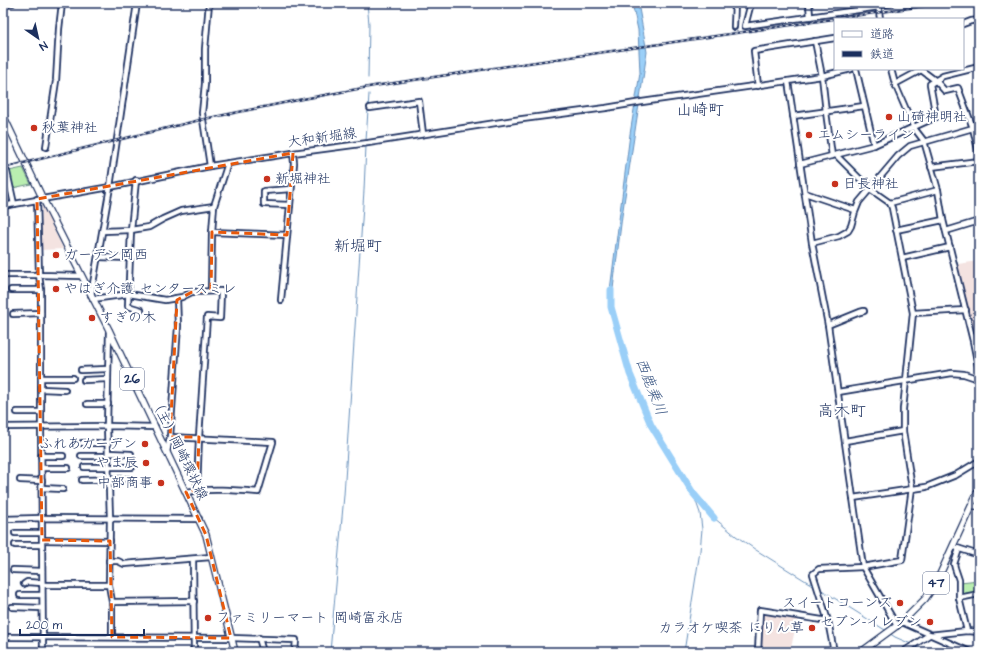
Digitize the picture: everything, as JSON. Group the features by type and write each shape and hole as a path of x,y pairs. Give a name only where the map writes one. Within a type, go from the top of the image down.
{"main road":[{"path":"3,5 12,3"},
{"name":"（主）岡崎環状線","path":"3,115 40,199 109,330 206,535 235,652"},
{"name":"47","path":"861,652 899,624 925,599 956,548 979,490"}],"street":[{"path":"46,148 56,81 62,3"},
{"path":"137,3 92,297 129,294 165,300 182,297 192,292 211,290 221,291 220,318 208,317 199,438 197,490"},
{"path":"209,3 202,113 210,166"},
{"path":"734,27 735,3"},
{"path":"751,3 745,26 892,3"},
{"path":"809,3 810,17"},
{"path":"879,5 880,18"},
{"path":"964,24 979,20"},
{"path":"758,86 754,51 834,38"},
{"path":"815,41 834,155 870,189 890,203 913,313 903,409 903,431 912,488 902,560 863,567 819,569 813,574 828,621 834,652"},
{"path":"800,164 874,145 936,117 930,84 943,76 979,67"},
{"name":"大和新堀線","path":"3,206 110,187 136,180 210,166 293,152 758,86 822,76 846,70"},
{"path":"856,70 874,145"},
{"path":"891,70 895,84 914,128 924,141 938,190 943,220 966,310 979,371"},
{"path":"895,84 921,70 936,81 945,91 958,88 973,128 979,154"},
{"path":"788,81 812,243 828,325 863,567 899,624 970,652"},
{"path":"370,108 419,101 423,134"},
{"path":"793,116 864,106"},
{"path":"812,243 839,236 848,231 859,202 910,146 973,128 979,128"},
{"path":"281,300 292,189 294,163 293,152"},
{"path":"931,167 979,161"},
{"path":"211,290 214,206 228,163"},
{"path":"3,173 7,172 14,204"},
{"path":"136,180 131,230 128,306 141,310"},
{"path":"290,205 264,204 264,191 292,189"},
{"path":"890,203 938,190"},
{"path":"805,193 856,210"},
{"path":"40,199 39,275 41,290 43,652"},
{"path":"103,231 131,230 150,227 181,211 214,206"},
{"path":"896,230 943,220"},
{"path":"946,231 979,221"},
{"path":"212,232 287,235"},
{"path":"902,258 950,247"},
{"path":"98,257 130,258"},
{"path":"3,275 81,276"},
{"path":"11,290 41,290"},
{"path":"167,452 170,437 178,326 177,298"},
{"path":"913,313 966,310"},
{"path":"828,325 864,311"},
{"path":"13,314 41,314"},
{"path":"109,330 107,426 110,518 109,585 112,602 112,637"},
{"path":"973,341 979,339"},
{"path":"81,370 108,369"},
{"path":"838,392 952,373 964,374 979,379"},
{"path":"41,378 73,378"},
{"path":"84,380 108,379"},
{"path":"41,390 65,390"},
{"path":"87,404 108,404"},
{"path":"17,412 41,412"},
{"path":"3,428 107,426 155,427"},
{"path":"845,440 903,431"},
{"path":"170,437 273,442 258,492 235,490 197,490 186,492"},
{"path":"82,443 108,443"},
{"path":"81,456 131,454"},
{"path":"42,456 63,456"},
{"path":"853,498 926,487 956,475 979,461"},
{"path":"84,467 132,467"},
{"path":"42,468 68,468"},
{"path":"82,480 132,479"},
{"path":"20,480 42,481"},
{"path":"42,488 63,488"},
{"path":"972,506 979,507"},
{"path":"3,519 199,519"},
{"path":"15,533 42,533"},
{"path":"15,545 110,541"},
{"path":"967,631 959,598 959,580 954,564 956,548 979,555"},
{"path":"109,562 118,560 124,564 211,557"},
{"path":"193,559 194,652"},
{"path":"13,570 42,571"},
{"path":"24,584 27,582 42,584 109,585"},
{"path":"959,598 979,594"},
{"path":"20,595 42,595"},
{"path":"112,602 194,601"},
{"path":"12,607 42,608"},
{"path":"758,652 760,610 828,621"},
{"path":"903,652 929,635 967,631 979,632"},
{"path":"3,637 259,638 296,640 295,652"},
{"path":"259,638 263,652"}],"highlighted area":[{"path":"293,153 287,235 212,232 211,290 192,292 177,300 170,437 199,437 197,490 186,492 206,535 231,638 112,637 110,541 42,540 37,199"}],"shaded area":[{"path":"42,204 63,249 40,250"},
{"path":"979,261 979,337 977,338 975,337 958,264"},
{"path":"763,614 797,620 791,648 829,652 760,652"}],"green space":[{"path":"23,168 31,184 13,188 9,171"},
{"path":"979,580 979,591 961,595 960,582"}],"water":[{"path":"632,3 638,3 647,52 622,216 612,297 609,298 630,134 640,73 638,30"}],"waterway":[{"path":"367,3 369,24 368,78"},
{"path":"366,141 369,94"},
{"path":"330,652 344,495 366,146"},
{"name":"西鹿乗川","path":"611,290 611,307 630,374 651,425 693,493 714,518"},
{"path":"684,652 700,551 702,529 700,513 693,493"},
{"name":"西鹿乗川","path":"714,518 756,550 814,586"},
{"name":"西鹿乗川","path":"820,589 885,630"},
{"name":"西鹿乗川","path":"889,633 911,644"},
{"name":"西鹿乗川","path":"914,646 924,652"}],"railway":[{"path":"840,18 944,3"},
{"path":"3,168 204,119 374,86 834,19"}],"place":[{"name":"山碕神明社","path":"889,117"},
{"name":"秋葉神社","path":"34,128"},
{"name":"エムシーライン","path":"809,135"},
{"name":"新堀神社","path":"267,179"},
{"name":"日長神社","path":"835,184"},
{"name":"ガーデン岡西","path":"56,255"},
{"name":"やはぎ介護 センタースミレ","path":"56,289"},
{"name":"すぎの木","path":"92,318"},
{"name":"ふれあガーデン","path":"145,444"},
{"name":"やま辰","path":"146,463"},
{"name":"中部商事","path":"161,483"},
{"name":"スイートコーンズ","path":"900,603"},
{"name":"ファミリーマート 岡崎富永店","path":"208,618"},
{"name":"セブン-イレブン","path":"930,622"},
{"name":"カラオケ喫茶 にりん草","path":"812,628"}],"district":[{"name":"山崎町","path":"700,110"},
{"name":"新堀町","path":"358,246"},
{"name":"高木町","path":"842,411"}]}
